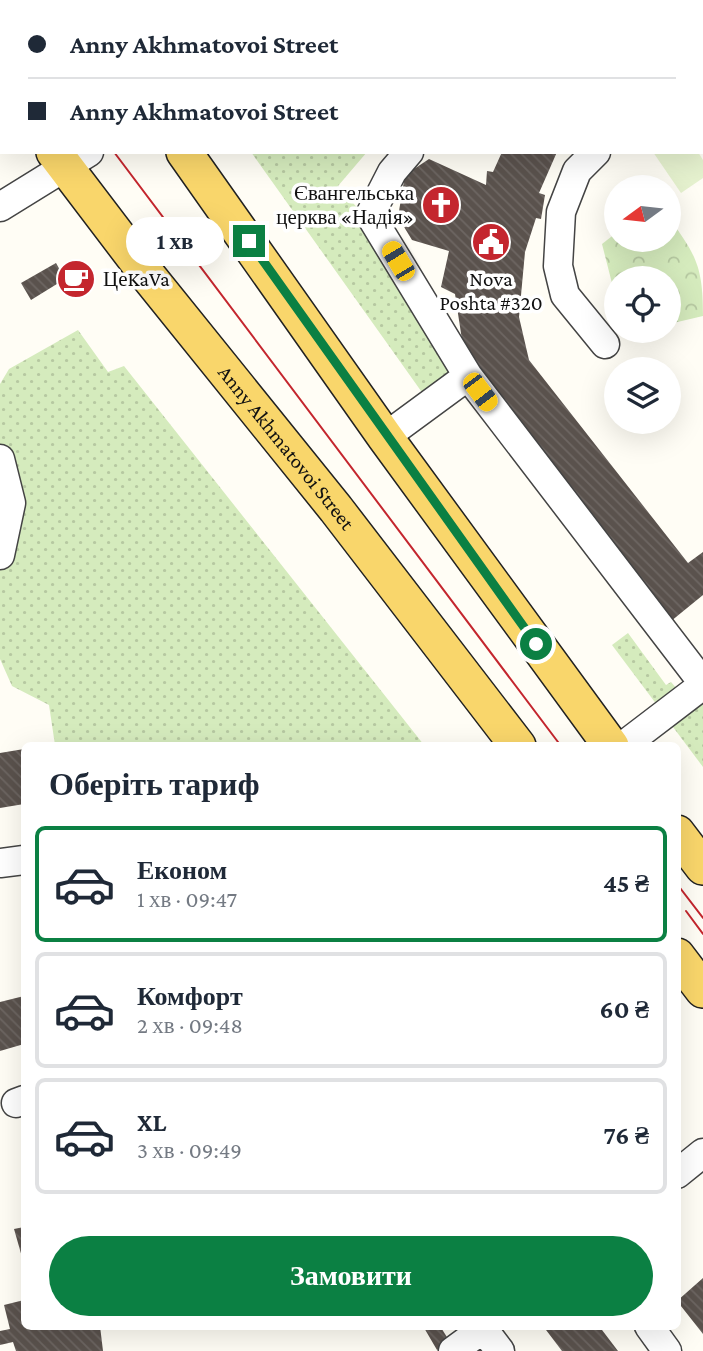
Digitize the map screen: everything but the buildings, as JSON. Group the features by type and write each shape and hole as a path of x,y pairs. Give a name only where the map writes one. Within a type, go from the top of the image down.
{"main road":[{"path":"185,154 385,437 608,742"},
{"name":"Anny Akhmatovoi Street","path":"70,157 149,277 336,509 513,742"},
{"path":"681,838 703,867"},
{"path":"681,961 703,990"}],"street":[{"path":"407,154 392,172 370,215 468,376 703,684 628,742"},
{"path":"594,154 578,171 561,212 558,266 565,295 606,344"},
{"path":"0,207 70,157"},
{"path":"385,437 468,376"},
{"path":"0,459 11,503 0,555"},
{"path":"0,863 21,860"},
{"path":"681,1171 703,1153"},
{"path":"652,1330 667,1351"},
{"path":"453,1351 488,1333"}],"green space":[{"path":"252,154 365,154 338,186 361,212 457,375 426,398"},
{"path":"654,154 699,154 703,160 703,178 681,193 681,175 669,175"},
{"path":"681,236 692,253 700,274 703,316 681,321 681,266 608,266 604,252 681,252"},
{"path":"78,330 108,372 124,366 422,742 55,742 49,705 12,686 0,659 0,384 9,369"},
{"path":"628,633 666,685 671,682 678,690 657,705 612,645"},
{"path":"703,698 703,767 670,723"}],"tram line":[{"path":"116,154 558,742"},
{"path":"681,889 703,918"},
{"path":"686,911 703,934"}],"place":[{"name":"Євангельська церква «Надія»","path":"441,205"},
{"name":"Nova Poshta #320","path":"491,242"},
{"name":"ЦеKaVa","path":"76,279"}],"route":[{"path":"249,241 385,437 536,644"}]}
